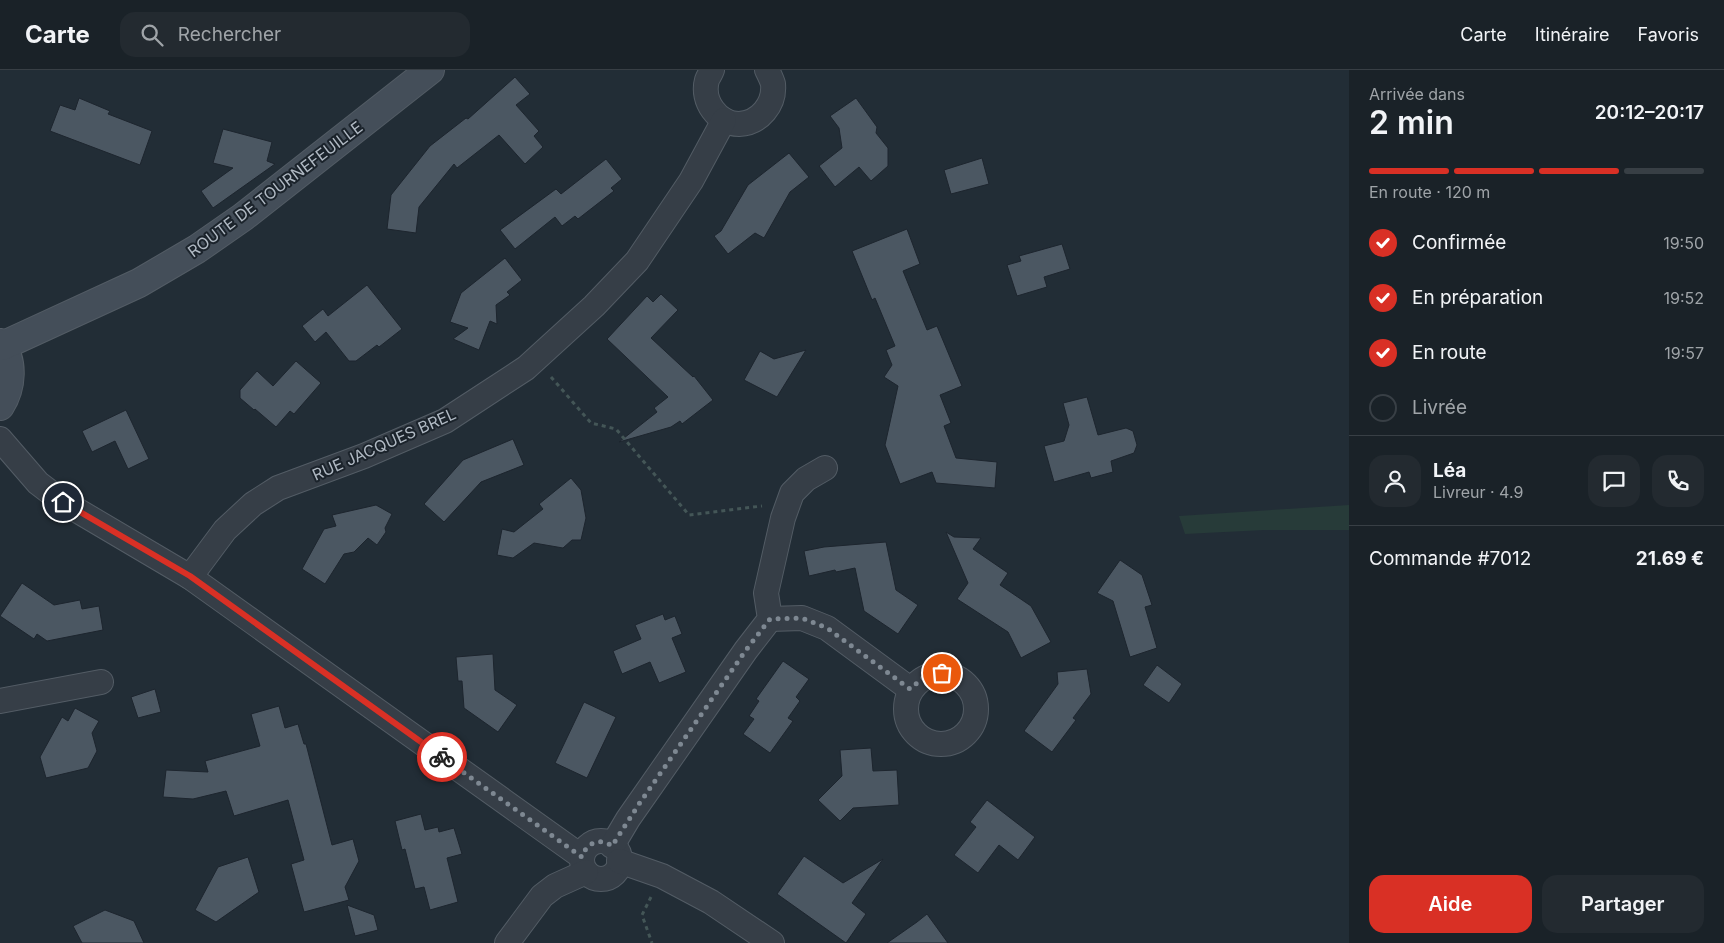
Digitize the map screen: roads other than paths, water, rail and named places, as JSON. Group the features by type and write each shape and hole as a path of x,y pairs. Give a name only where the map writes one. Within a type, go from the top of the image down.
{"street":[{"name":"ROUTE DE TOURNEFEUILLE","path":"1,344 121,291 197,248 243,217 430,70"},
{"path":"712,70 707,81 706,96 712,110 724,120 739,124 753,121 766,112 772,98 773,83 767,70"},
{"name":"RUE JACQUES BREL","path":"190,576 225,530 253,504 278,488 364,456 445,421 526,368 594,306 637,261 691,181 724,120"},
{"path":"0,406 8,389 10,375 8,359 1,344"},
{"path":"0,439 38,483 63,502 190,576 584,865 596,879 609,877 614,873 616,854 634,811 746,650 770,619 766,593 783,518 792,494 806,478 825,468"},
{"path":"770,619 802,618 827,628 910,689"},
{"path":"0,702 101,682"},
{"path":"584,865 584,852 591,844 602,842 616,854 711,902 772,943"},
{"path":"507,943 542,896 584,865"}]}
